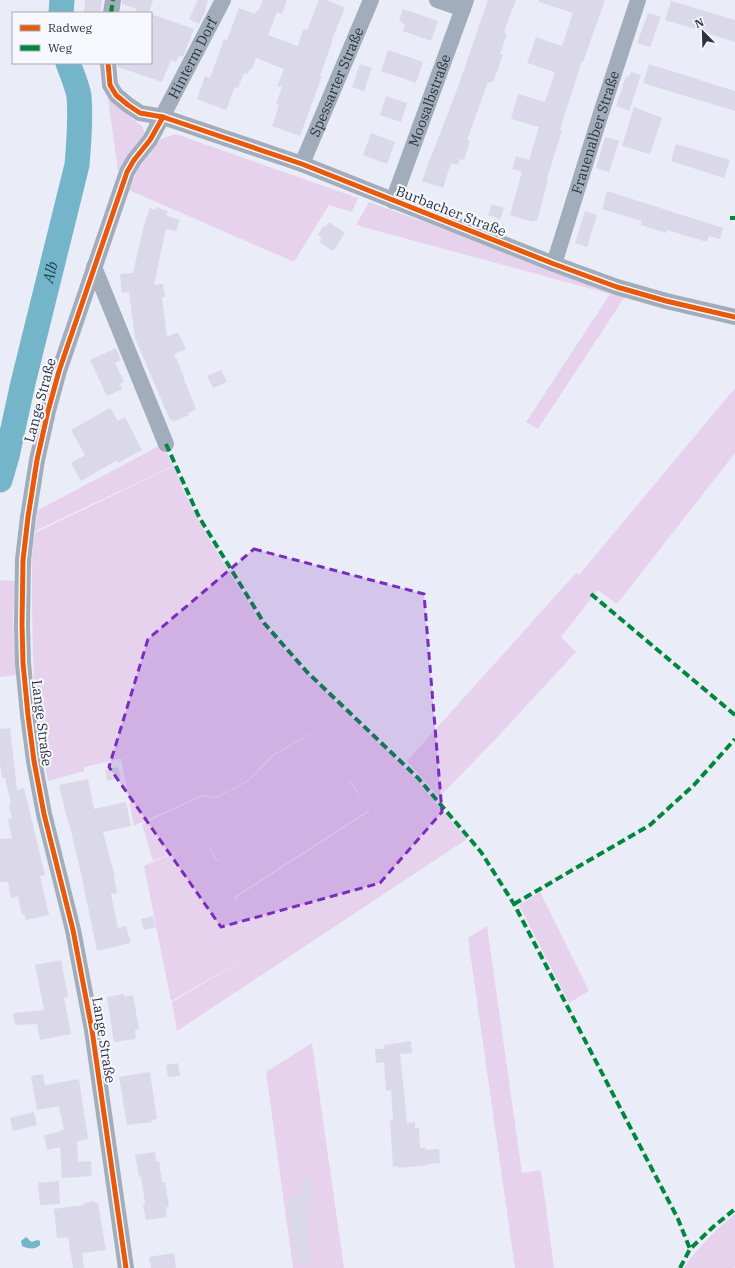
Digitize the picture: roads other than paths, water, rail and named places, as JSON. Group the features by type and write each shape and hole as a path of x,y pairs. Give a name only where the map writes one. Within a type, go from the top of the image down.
{"street":[{"path":"110,12 113,0"},
{"name":"Hinterm Dorf","path":"163,117 223,0"},
{"name":"Spessarter Straße","path":"302,164 371,0"},
{"path":"437,0 464,4"},
{"name":"Frauenalber Straße","path":"554,264 638,0"},
{"name":"Moosalbstraße","path":"392,201 464,4"},
{"path":"108,64 110,85 116,95 140,113 163,117"},
{"name":"Burbacher Straße","path":"163,117 302,164 392,201 617,287 666,301 735,317"},
{"name":"Lange Straße","path":"126,1268 92,1030 73,930 44,814 34,761 28,715 22,640 23,560 37,460 59,371 126,172 150,140 163,117"},
{"path":"94,267 166,444"}],"water":[{"path":"26,1237 32,1242 38,1240 40,1241 40,1245 36,1248 27,1248 22,1246 21,1241"}],"waterway":[{"name":"Alb","path":"61,12 62,0"},
{"name":"Alb","path":"0,480 77,165 80,105 76,84 68,64"}]}
